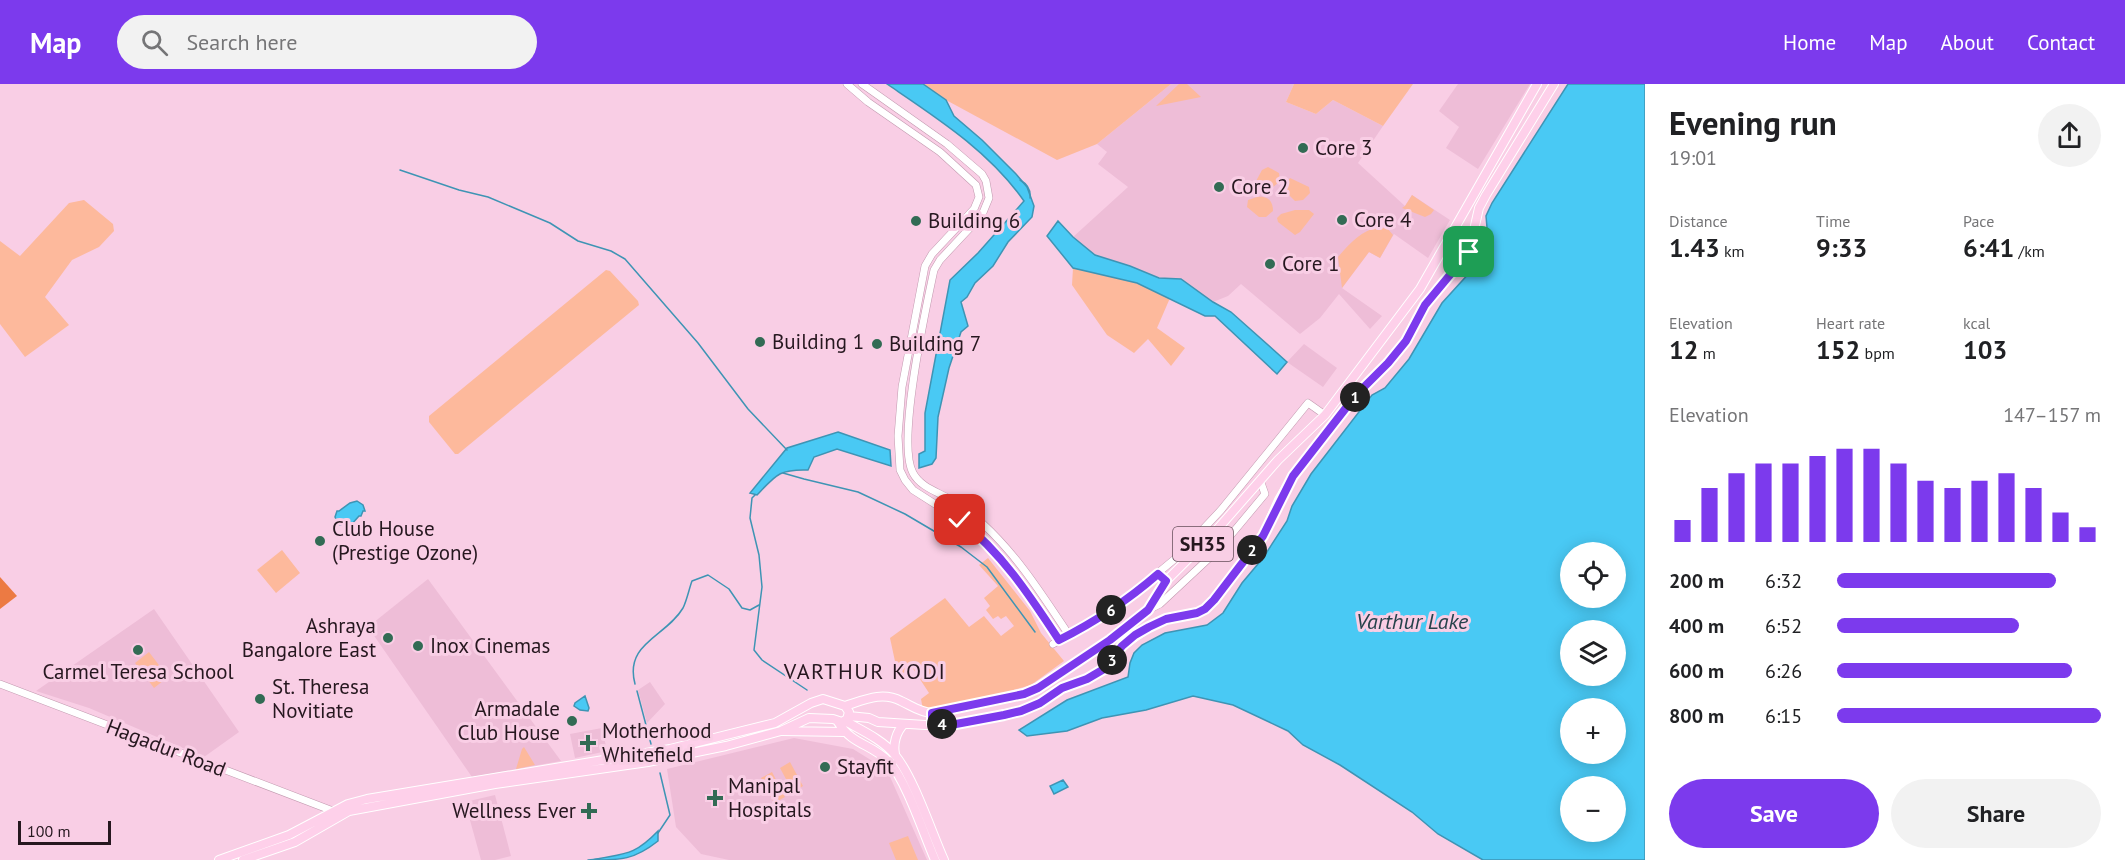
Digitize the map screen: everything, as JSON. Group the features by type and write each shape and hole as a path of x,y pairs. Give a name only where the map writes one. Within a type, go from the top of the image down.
{"main road":[{"name":"SH35","path":"841,715 871,697 897,699 919,712 932,713 1024,694 1038,688 1110,640 1148,610 1166,581 1214,533 1278,460 1325,415 1419,289 1537,84"},
{"name":"SH35","path":"219,860 289,836 336,814 349,811 495,784 648,762 726,746 781,731 809,718 841,715 869,718 878,722 956,724 1021,711 1040,703 1062,688 1087,679 1104,669 1122,646 1135,635 1166,619 1197,613 1210,605 1263,536 1293,476 1356,395 1406,341 1425,305 1469,252 1479,208 1554,84"},
{"name":"SH35","path":"243,860 295,842 348,804 367,799 670,749 775,723 823,699 833,701 841,715"},
{"path":"932,713 932,724"},
{"path":"841,715 844,732"},
{"path":"841,715 895,754"},
{"path":"904,724 899,729 893,746 895,754 944,860"},
{"path":"781,731 844,732 890,763 900,777 935,860"}],"street":[{"path":"847,84 879,110 940,152 974,181 979,193 974,209 932,254 925,266 903,379 898,444 900,470 913,490 960,520 1001,558 1025,588 1056,642 1124,601 1158,574 1221,510 1302,408 1308,403 1325,415"},
{"path":"862,84 947,144 982,174 989,192 988,204 982,215 940,260 934,270 912,389 908,446 912,471 924,486 954,501 1010,551 1070,635"},
{"path":"879,110 885,101"},
{"path":"899,418 909,419"},
{"path":"898,455 908,455"},
{"name":"SH35","path":"1148,610 1160,603 1220,548 1265,494 1260,480"},
{"path":"1001,558 1010,551"},
{"path":"1158,574 1166,581"},
{"name":"Hagadur Road","path":"0,684 336,814"}],"shaded area":[{"path":"923,84 1171,84 1097,144 1057,160 946,100"},
{"path":"1171,84 1294,84 1286,102 1316,114 1333,100 1383,126 1358,163 1405,206 1412,195 1450,220 1428,258 1394,234 1380,258 1369,252 1342,288 1382,316 1370,329 1339,294 1320,318 1300,334 1241,284 1228,296 1213,302 1181,279 1159,278 1095,255 1073,237 1128,187 1098,164 1107,152 1097,144"},
{"path":"1179,84 1187,84 1201,97 1156,106"},
{"path":"1294,84 1413,84 1383,126 1333,100 1316,114 1286,102"},
{"path":"1458,84 1530,84 1478,169 1446,148 1459,127 1439,111"},
{"path":"1268,167 1279,173 1280,181 1272,188 1259,190 1255,183 1262,170"},
{"path":"1290,178 1309,187 1310,193 1303,200 1295,201 1288,194 1285,184"},
{"path":"1412,195 1434,210 1431,214 1425,217 1402,208"},
{"path":"1264,197 1271,201 1273,211 1266,217 1259,217 1247,207 1248,200"},
{"path":"84,200 113,224 114,231 99,247 72,260 45,297 69,325 25,357 0,324 0,241 20,256 69,203"},
{"path":"1295,210 1309,210 1314,214 1295,235 1278,222 1277,218 1281,214"},
{"path":"1379,227 1388,229 1393,235 1380,258 1369,252 1342,288 1338,257 1361,234"},
{"path":"1073,268 1137,283 1170,298 1157,328 1185,348 1171,366 1148,339 1134,353 1107,335 1072,285"},
{"path":"606,270 610,271 638,301 639,305 458,454 455,454 429,422 429,416"},
{"path":"1304,344 1337,368 1323,387 1287,362"},
{"path":"282,550 300,573 276,593 257,570"},
{"path":"988,558 1030,611 1041,633 1064,661 1031,685 986,698 923,710 921,699 929,693 912,667 901,675 896,666 890,638 945,598 969,627 984,616 1001,636 1014,626 1006,616 993,619 986,610 990,606 984,598 998,586 979,565"},
{"path":"0,577 17,596 0,609"},
{"path":"428,579 561,761 472,777 368,627"},
{"name":"Carmel Teresa School","path":"154,609 239,732 204,757 89,708 36,691"},
{"path":"149,652 168,677 154,688 135,663"},
{"path":"650,682 665,704 647,723 638,690"},
{"name":"Motherhood Whitefield","path":"602,728 607,751 575,758 570,734"},
{"path":"794,738 853,749 887,770 927,860 729,860 701,854 676,827 667,769"},
{"path":"524,747 535,765 516,769 522,749"},
{"path":"790,762 803,786 793,792 780,768"},
{"path":"772,772 785,797 774,803 761,778"},
{"path":"495,795 511,856 495,860 481,860 465,802"},
{"path":"908,836 918,860 896,860 889,843"}],"water":[{"path":"887,84 923,84 946,100 954,116 982,140 1027,187 1034,206 1032,217 1008,242 993,266 975,283 967,297 961,302 968,326 961,332 949,368 938,417 936,458 932,464 919,468 919,454 925,451 925,413 950,280 978,253 1024,201 995,166 961,136"},
{"name":"Varthur Lake","path":"1568,84 1645,84 1645,860 1483,860 1438,834 1412,812 1340,765 1303,745 1288,731 1233,705 1193,696 1146,710 1102,718 1067,731 1027,736 1019,730 1067,700 1128,677 1134,653 1142,645 1165,633 1207,625 1223,613 1287,521 1292,506 1311,474 1372,395 1385,388 1409,359 1442,303 1481,260 1488,239 1486,216"},
{"path":"1058,221 1095,255 1159,278 1181,279 1231,312 1287,362 1277,374 1215,316 1205,316 1137,283 1073,268 1047,236"},
{"path":"838,432 890,450 891,466 837,449 814,457 808,470 784,472 774,478 757,495 750,493 787,448"},
{"path":"357,501 363,505 365,511 351,525 339,525 335,517 337,511"},
{"path":"585,696 589,708 588,711 574,706"},
{"path":"1063,780 1068,787 1054,794 1050,786"},
{"path":"658,831 658,841 642,852 627,858 592,860 635,850"}],"waterway":[{"path":"400,170 459,190 488,197 550,223 578,241 611,251 625,259 698,343 748,409 787,450"},
{"path":"1020,180 1028,188 1030,198"},
{"path":"783,473 858,492 905,514 961,547 987,567 1035,632"},
{"path":"755,495 752,498 750,518 759,555 762,587 754,650 762,660 807,690"},
{"path":"635,684 633,670 635,659 648,642 676,618 686,602 692,581 708,575 729,589 742,608 750,610 759,605"},
{"path":"637,691 651,744"},
{"path":"658,833 670,815 660,773"},
{"path":"588,860 599,859"}],"place":[{"name":"Core 3","path":"1303,148"},
{"name":"Core 2","path":"1219,187"},
{"name":"Core 4","path":"1342,220"},
{"name":"Building 6","path":"916,221"},
{"name":"Core 1","path":"1270,264"},
{"name":"Building 1","path":"760,342"},
{"name":"Building 7","path":"877,344"},
{"name":"Club House (Prestige Ozone)","path":"320,541"},
{"name":"Ashraya Bangalore East","path":"388,638"},
{"name":"Inox Cinemas","path":"418,646"},
{"name":"Carmel Teresa School","path":"138,650"},
{"name":"St. Theresa Novitiate","path":"260,699"},
{"name":"Armadale Club House","path":"572,721"},
{"name":"Motherhood Whitefield","path":"588,743"},
{"name":"Stayfit","path":"825,767"},
{"name":"Manipal Hospitals","path":"715,798"},
{"name":"Wellness Ever","path":"589,811"}],"district":[{"name":"VARTHUR KODI","path":"865,671"}],"route":[{"path":"960,520 985,541 1016,576 1059,640 1107,613 1158,574 1166,581 1148,610 1110,640 1038,688 1024,694 932,713 932,724 956,724 1004,715 1040,703 1062,688 1087,679 1104,669 1122,646 1149,627 1166,619 1197,613 1205,609 1263,536 1293,476 1356,395 1406,341 1413,325 1434,292 1462,263 1469,252"}]}
